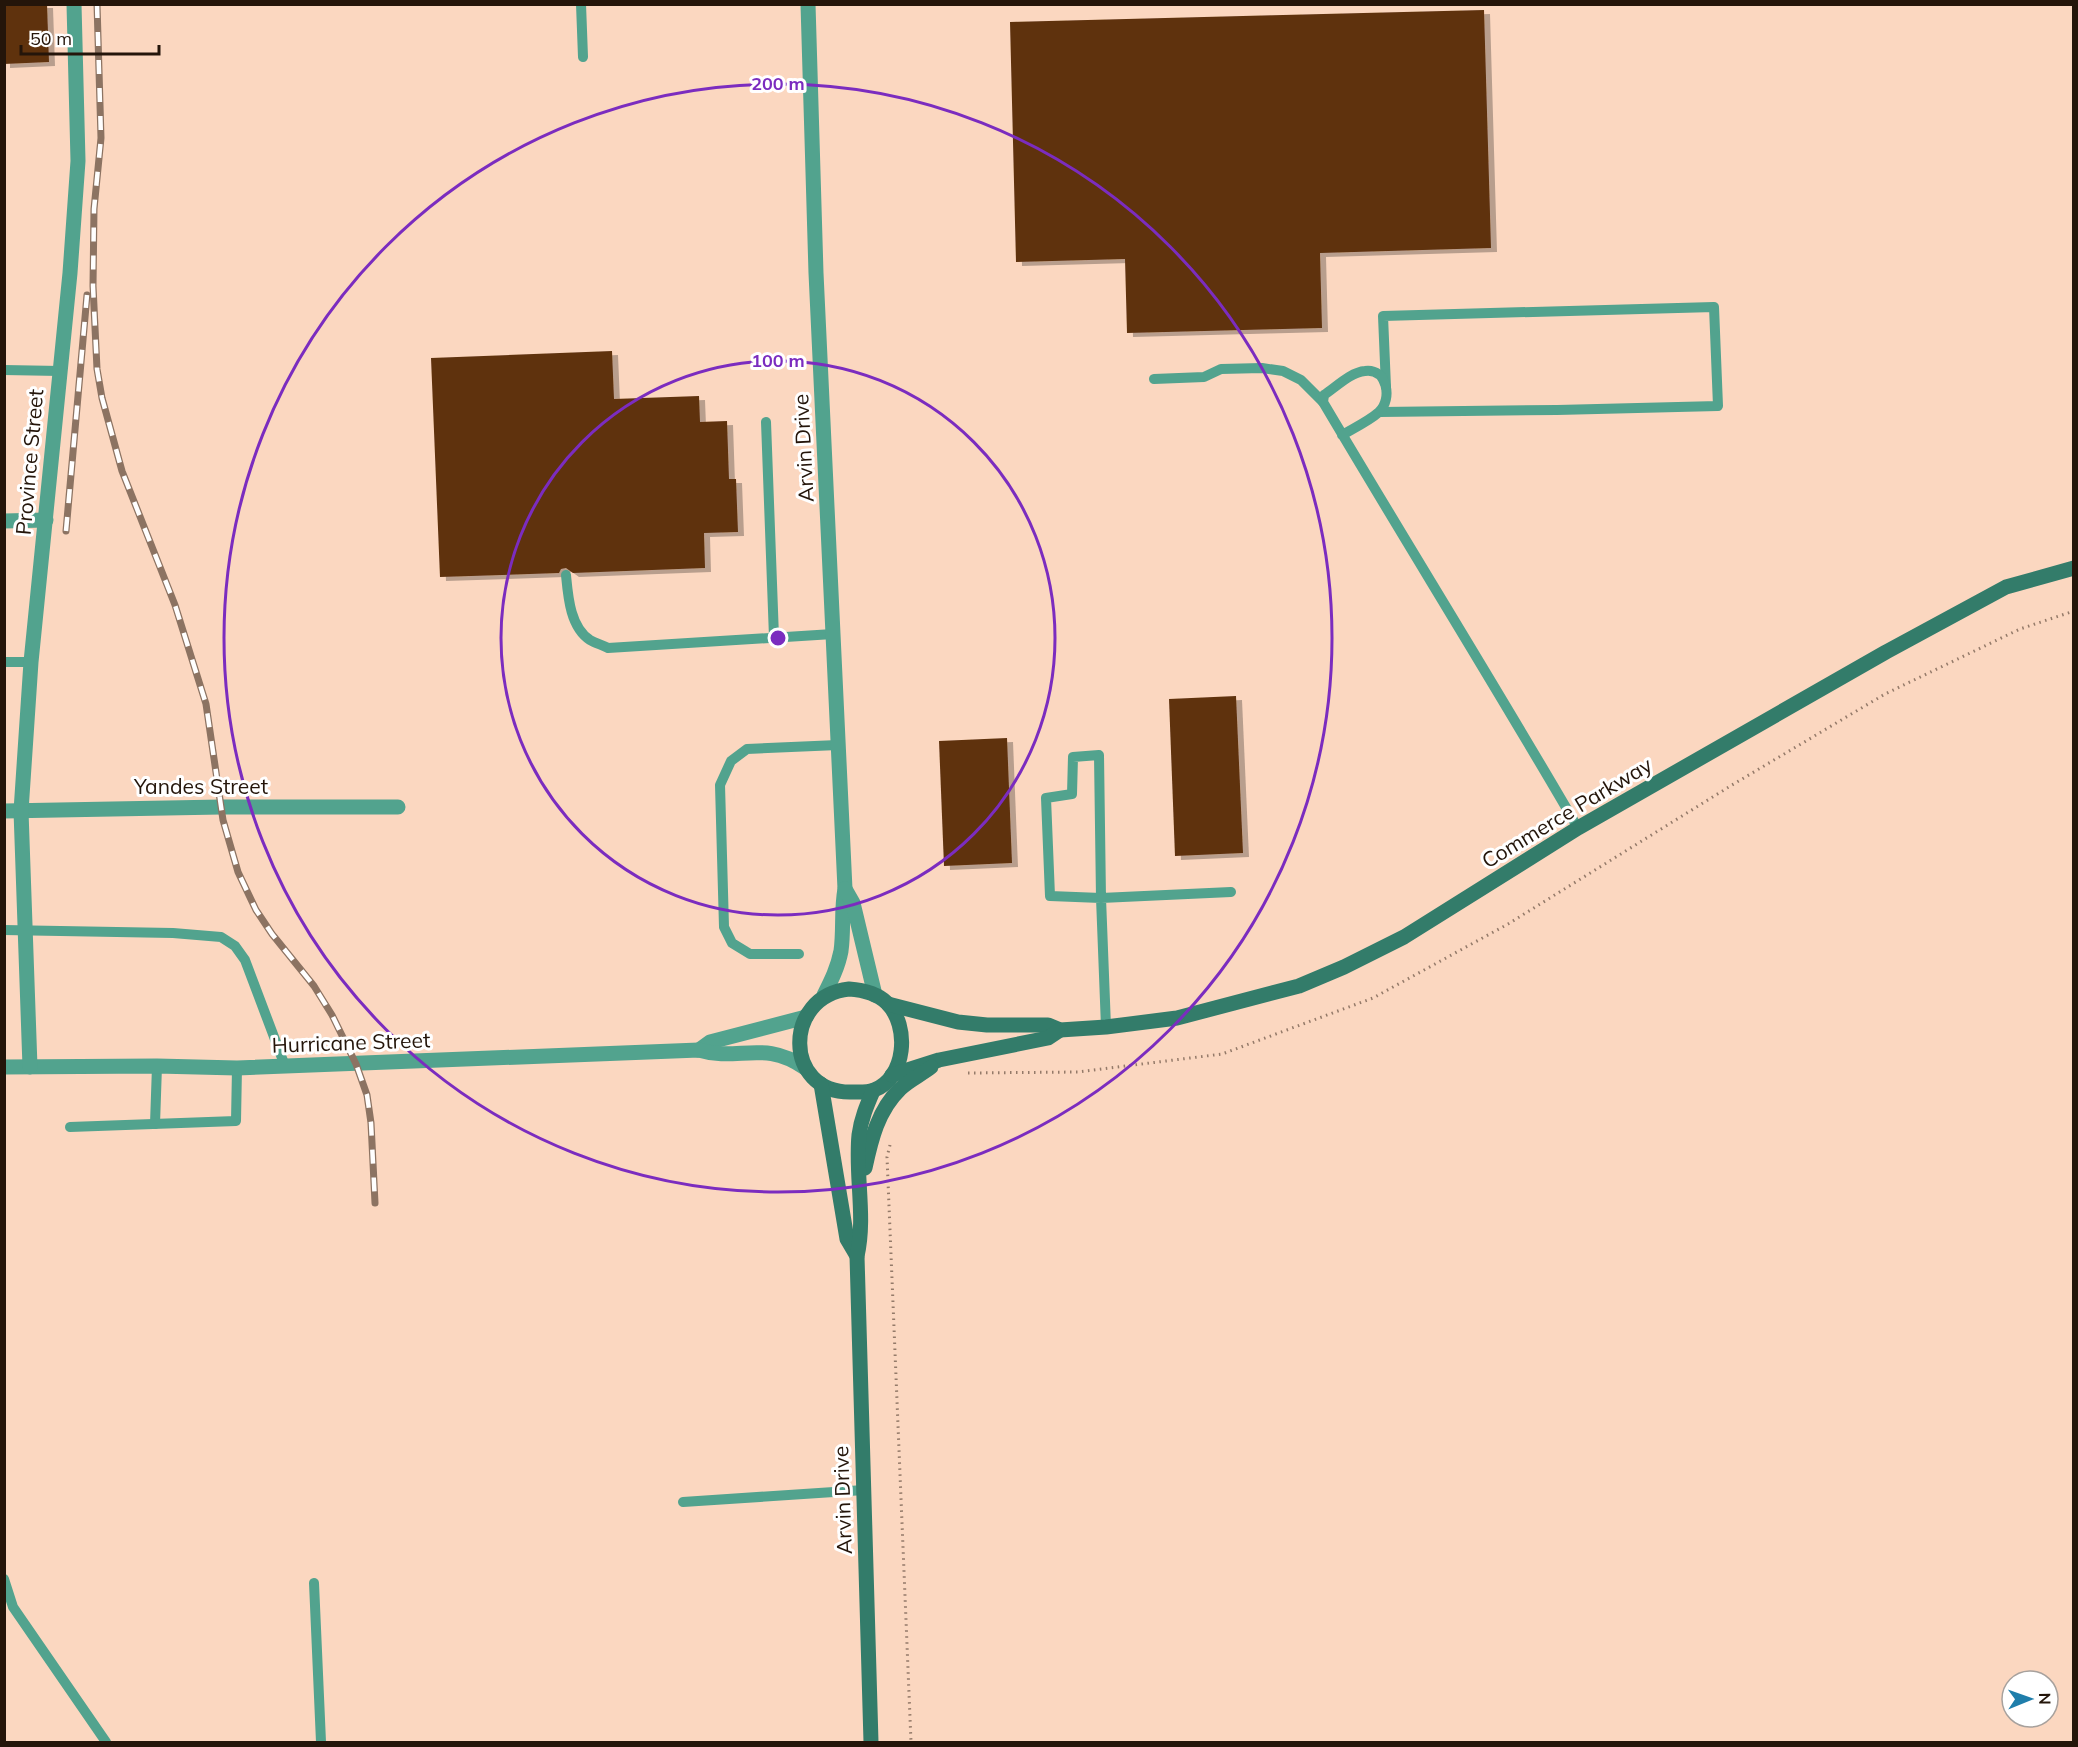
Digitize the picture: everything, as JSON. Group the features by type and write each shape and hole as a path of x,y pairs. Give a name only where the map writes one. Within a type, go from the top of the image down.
{"street":[{"name":"Province Street","path":"30,1067 21,811 31,662 70,273 78,160 74,4"},
{"name":"Arvin Drive","path":"805,1068 800,1043 806,1017 824,995 836,970 840,951 845,889 816,273 808,4"},
{"path":"4,521 46,520"},
{"name":"Commerce Parkway","path":"882,999 958,1022 987,1025 1048,1025 1060,1030 1106,1028 1177,1018 1299,986 1404,938 1578,828 1886,652 2006,587 2073,568"},
{"name":"Yandes Street","path":"4,811 398,807"},
{"name":"Arvin Drive","path":"845,889 854,903 882,999 899,1023 902,1035 902,1048 892,1075 873,1091 863,1113 859,1134 861,1238 857,1256 871,1743"},
{"path":"824,995 836,990 849,989 862,990 882,999"},
{"name":"Hurricane Street","path":"699,1050 710,1042 806,1017"},
{"name":"Commerce Parkway","path":"892,1075 939,1060 1048,1038 1060,1030"},
{"name":"Hurricane Street","path":"4,1067 237,1068 699,1050 711,1054 741,1052 777,1054 791,1058 805,1068"},
{"path":"859,1191 877,1123 887,1104 901,1088 939,1060"},
{"path":"805,1068 821,1084 833,1090 873,1091"},
{"name":"Arvin Drive","path":"821,1084 847,1239 857,1256"}],"lane":[{"path":"581,4 583,57"},
{"path":"1342,435 1380,412 1718,406 1714,307 1383,316 1387,398 1380,412"},
{"path":"1154,379 1204,376 1221,369 1262,368 1283,371 1301,380 1323,402 1510,710 1578,828"},
{"path":"4,370 60,371"},
{"path":"1323,402 1324,395 1357,373 1367,370 1375,372 1382,378 1386,387"},
{"path":"766,422 774,637"},
{"path":"566,575 568,600 575,621 588,639 608,648 833,634"},
{"path":"4,662 31,662"},
{"path":"799,954 750,954 732,944 724,927 720,785 731,761 747,749 838,745"},
{"path":"1106,1028 1101,898 1100,755 1073,757 1072,794 1046,798 1050,896 1101,898 1231,892"},
{"path":"4,930 173,933 221,937 235,946 245,960 285,1066"},
{"path":"155,1124 157,1066"},
{"path":"70,1127 236,1121 237,1068"},
{"path":"683,1502 864,1490"},
{"path":"4,1580 13,1607 106,1743"},
{"path":"314,1583 321,1743"}],"path":[{"path":"961,1073 1078,1072 1222,1054 1373,998 1508,924 1732,785 1885,694 2020,629 2073,611"},
{"path":"891,1138 887,1157 911,1743"}],"building":[{"path":"4,4 47,4 49,62 4,64"},
{"path":"1484,10 1491,248 1320,253 1322,328 1127,333 1125,259 1016,262 1010,22"},
{"path":"612,351 614,399 699,396 700,422 727,421 729,479 736,479 738,532 704,533 705,568 573,573 566,568 561,569 559,573 440,577 431,358"},
{"path":"1236,696 1243,853 1175,856 1169,699"},
{"path":"1007,738 1012,863 944,866 939,741"}],"railway":[{"path":"97,4 101,138 94,209 93,286 97,369 102,398 122,471 175,605 206,704 223,820 238,872 256,910 272,934 314,986 332,1015 356,1064 367,1095 371,1123 375,1203"},
{"path":"66,531 87,295"}]}
